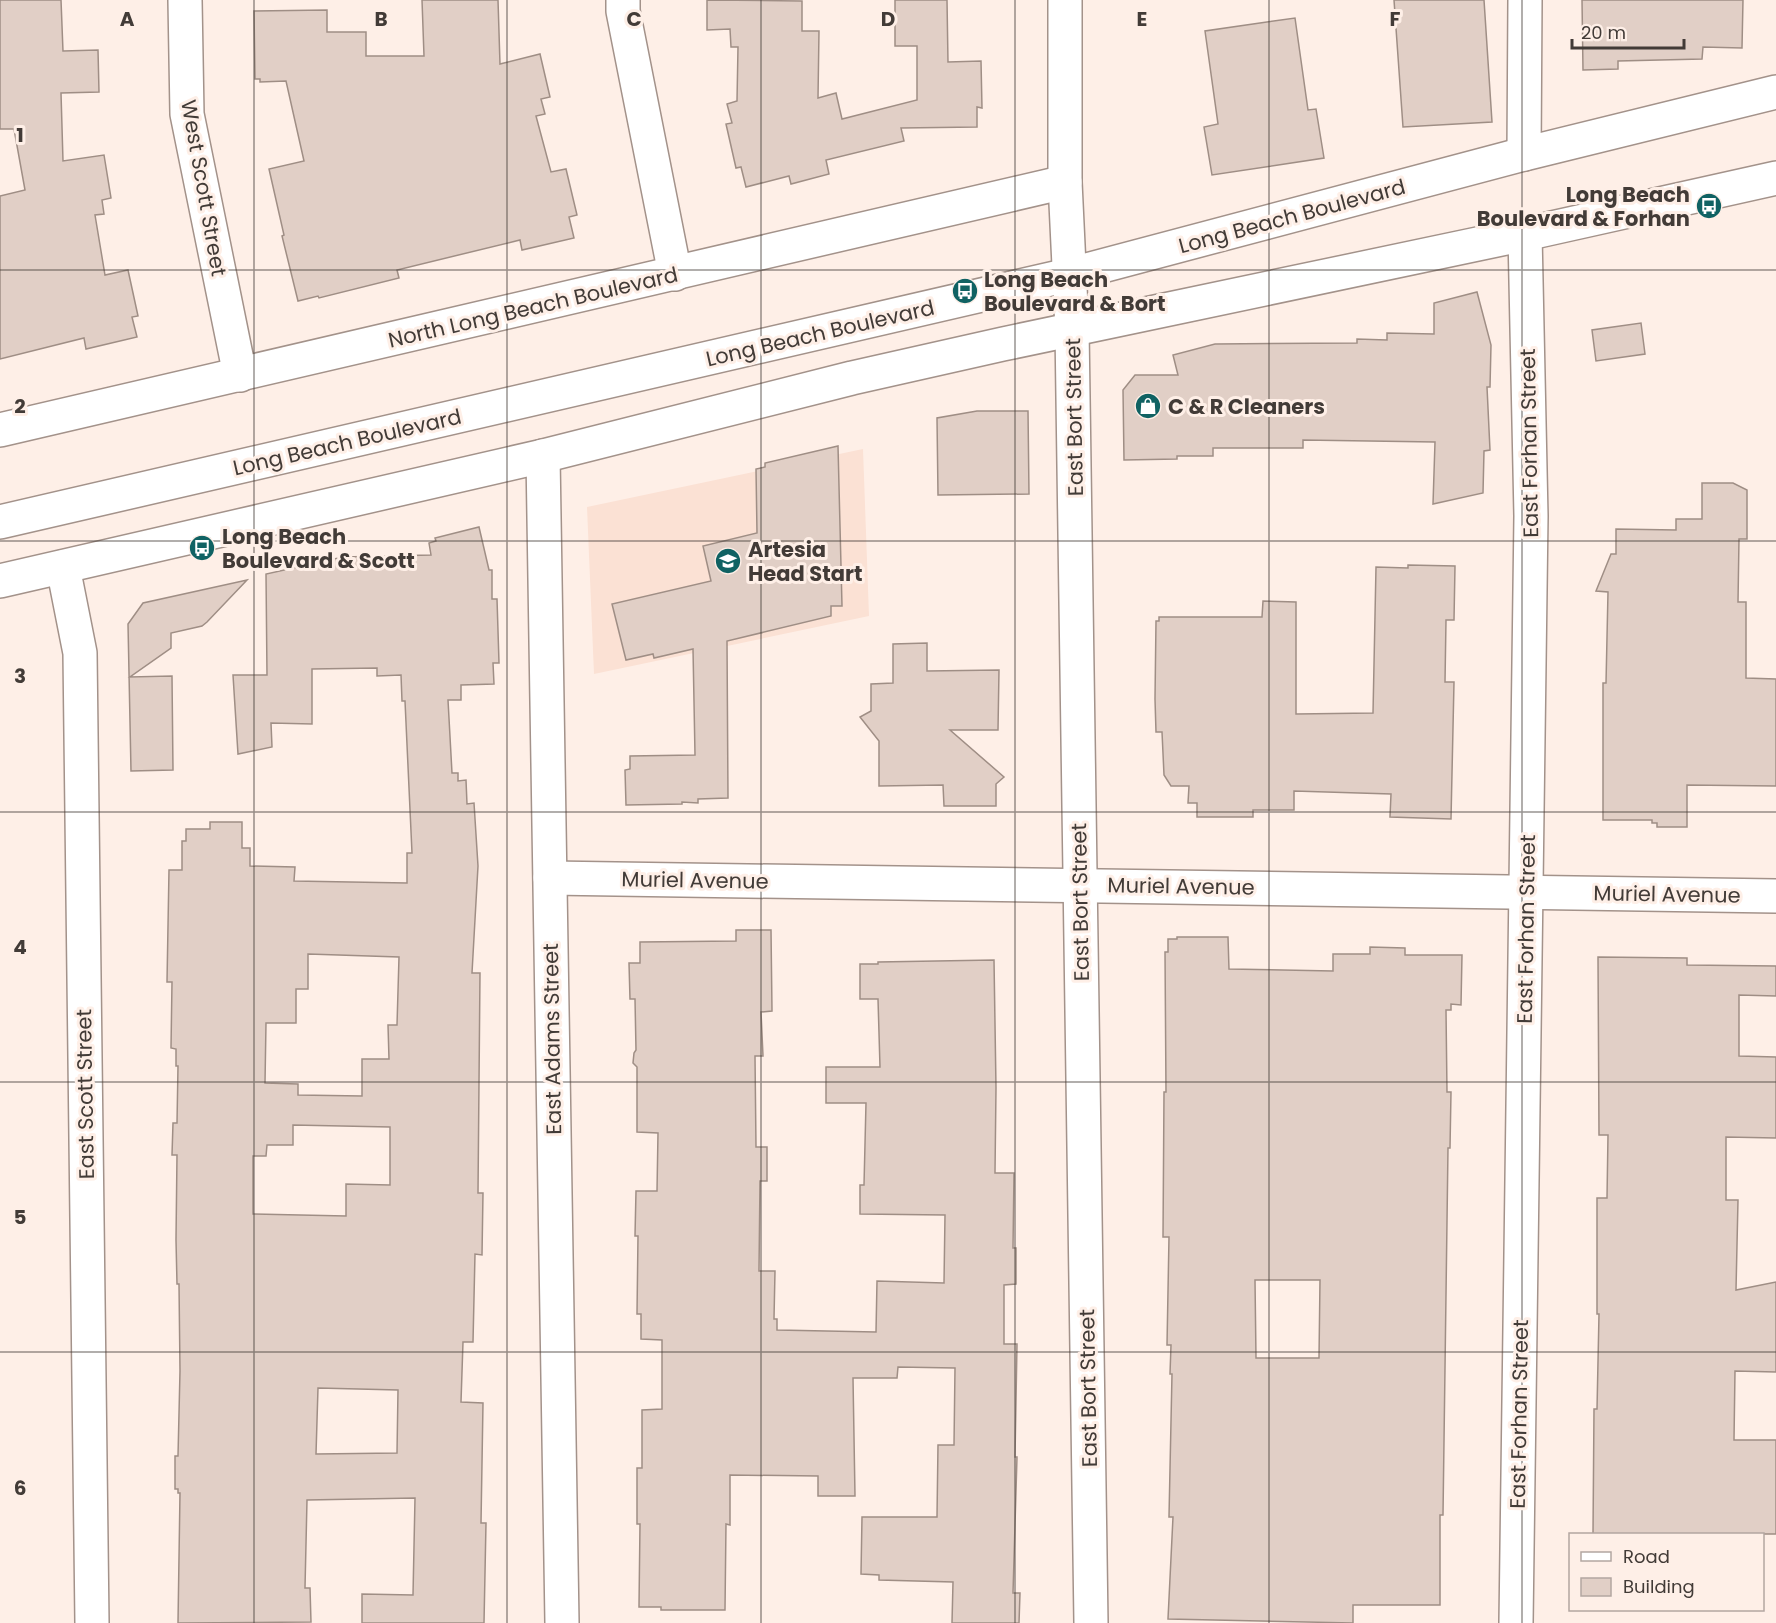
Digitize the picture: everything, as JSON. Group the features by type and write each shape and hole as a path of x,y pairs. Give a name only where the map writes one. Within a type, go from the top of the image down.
{"street":[{"name":"West Scott Street","path":"184,0 187,114 240,375"},
{"path":"623,0 623,11 675,274"},
{"name":"East Bort Street","path":"1065,0 1065,182 1072,329 1091,1623"},
{"path":"1524,154 1525,0"},
{"name":"Long Beach Boulevard","path":"0,522 1068,275 1524,154 1776,92"},
{"path":"0,581 543,456 852,378 1776,178"},
{"name":"North Long Beach Boulevard","path":"0,430 1065,182"},
{"name":"East Forhan Street","path":"1516,1623 1531,516 1525,234"},
{"name":"East Adams Street","path":"543,456 562,1623"},
{"name":"East Scott Street","path":"63,567 80,653 92,1623"},
{"name":"Muriel Avenue","path":"550,878 1776,896"}],"shaded area":[{"name":"Artesia Head Start","path":"863,449 869,616 594,674 587,507"}],"building":[{"path":"0,0 61,0 63,51 98,50 99,92 61,93 63,161 104,155 111,198 102,200 104,214 95,215 105,275 128,270 138,316 132,317 137,337 86,349 84,338 0,359 0,196 25,190 14,129 0,129"},
{"path":"422,0 498,0 500,64 540,54 550,97 541,99 545,114 536,116 551,172 566,169 577,215 569,217 574,238 522,250 520,240 397,270 399,278 298,301 269,169 304,161 286,81 260,82 260,79 255,79 254,11 327,10 327,32 366,32 366,56 424,56"},
{"path":"707,0 802,1 802,31 819,31 818,98 836,93 842,119 917,100 917,46 895,46 895,0 947,0 948,62 981,61 982,108 977,107 977,127 901,128 904,141 826,160 829,174 791,184 789,176 746,187 741,167 736,168 726,124 732,123 727,104 737,101 738,47 731,47 730,29 707,30"},
{"path":"1394,0 1484,0 1492,122 1403,127"},
{"path":"1582,0 1743,0 1742,48 1703,47 1702,59 1618,61 1618,69 1583,70"},
{"path":"1295,18 1308,110 1316,109 1324,158 1212,175 1204,127 1218,124 1205,31"},
{"path":"1477,292 1491,345 1490,387 1487,387 1490,450 1484,451 1483,493 1433,504 1435,442 1303,440 1303,448 1213,448 1213,456 1124,460 1123,390 1135,375 1178,375 1173,355 1215,344 1357,343 1357,339 1387,340 1387,333 1434,334 1434,303"},
{"path":"1641,323 1645,354 1596,361 1592,330"},
{"path":"977,411 1028,411 1029,494 938,495 937,418"},
{"path":"838,446 842,606 831,606 831,616 727,641 728,798 698,799 698,803 626,805 625,770 630,769 630,756 695,755 693,649 654,658 653,654 626,660 612,604 711,581 703,546 757,533 756,469 765,467 765,463"},
{"path":"1702,483 1733,483 1747,490 1747,539 1739,539 1738,602 1746,602 1746,678 1776,679 1776,786 1687,785 1687,827 1657,827 1657,823 1652,823 1652,820 1603,820 1603,683 1606,683 1608,592 1596,591 1611,554 1616,554 1616,529 1676,530 1676,519 1702,519"},
{"path":"479,527 489,570 492,570 492,599 497,599 499,663 493,663 494,684 461,685 461,700 448,700 452,773 458,773 458,781 466,780 467,804 474,803 478,866 472,973 480,973 478,1193 483,1193 482,1255 475,1254 473,1342 463,1342 461,1402 483,1403 481,1523 486,1523 484,1623 362,1623 362,1594 413,1595 415,1498 307,1500 305,1588 310,1588 311,1622 178,1623 180,1493 178,1489 175,1489 175,1456 178,1456 180,1371 179,1284 177,1284 176,1240 177,1155 172,1155 173,1123 177,1123 178,1066 176,1066 176,1049 171,1048 172,982 167,982 169,870 182,870 182,841 186,841 186,829 210,829 210,822 242,822 242,848 250,848 250,866 295,867 294,881 407,883 407,853 412,853 405,701 402,701 401,675 377,676 377,668 312,669 312,724 271,723 272,747 238,754 233,675 267,675 266,574 343,557 431,555 429,543 436,541 435,538","holes":["308,954 399,957 397,1025 388,1025 389,1059 362,1059 362,1096 298,1095 298,1084 265,1083 266,1023 296,1023 296,989 308,989","293,1125 390,1127 390,1185 346,1184 346,1216 253,1214 253,1156 266,1156 267,1145 293,1145","318,1388 398,1390 397,1453 316,1454"]},
{"path":"1408,565 1455,566 1454,620 1446,620 1445,682 1454,682 1451,819 1390,817 1391,794 1294,791 1294,810 1253,810 1253,817 1197,817 1197,803 1188,803 1189,786 1171,786 1164,775 1162,732 1156,732 1156,621 1159,621 1159,617 1262,617 1263,601 1296,602 1296,714 1373,713 1376,567 1408,568"},
{"path":"247,580 202,626 171,633 171,648 130,677 172,676 173,770 131,771 128,624 143,603"},
{"path":"927,643 927,671 999,670 998,730 950,730 1004,777 996,784 996,806 944,806 943,785 879,786 879,741 860,717 871,711 871,684 893,683 893,644"},
{"path":"736,930 771,930 772,1011 761,1012 763,1056 755,1056 756,1147 767,1147 767,1181 760,1181 759,1271 775,1271 774,1319 777,1319 777,1330 876,1332 877,1281 944,1283 945,1215 860,1214 860,1185 864,1185 866,1103 826,1103 826,1067 880,1067 878,999 860,999 860,964 994,960 995,1173 1014,1173 1013,1248 1016,1248 1016,1284 1004,1285 1004,1344 1017,1344 1015,1457 1017,1457 1013,1593 1020,1593 1019,1623 952,1623 953,1582 879,1580 879,1575 861,1574 862,1517 937,1517 938,1445 954,1445 955,1368 898,1367 897,1378 853,1378 855,1496 818,1496 818,1476 730,1475 730,1525 726,1524 725,1610 661,1610 661,1607 639,1607 640,1524 637,1524 637,1468 642,1468 642,1410 662,1409 662,1340 641,1339 641,1314 637,1314 636,1191 657,1191 658,1133 637,1132 637,1067 633,1063 636,1050 635,999 630,999 629,963 640,963 640,942 736,941"},
{"path":"1177,937 1228,937 1229,969 1333,971 1333,954 1370,954 1370,947 1405,948 1405,955 1462,955 1461,1005 1451,1004 1451,1010 1446,1010 1447,1092 1451,1092 1450,1148 1448,1148 1443,1515 1440,1515 1440,1605 1353,1605 1353,1623 1168,1619 1173,1517 1169,1517 1172,1374 1170,1374 1171,1345 1167,1345 1169,1237 1163,1237 1164,1092 1166,1092 1165,952 1168,952 1168,939 1177,939","holes":["1255,1280 1320,1280 1319,1358 1256,1358"]},
{"path":"1598,957 1687,958 1687,965 1776,966 1776,996 1739,995 1739,1056 1776,1057 1776,1138 1726,1137 1726,1200 1738,1200 1736,1290 1776,1282 1776,1372 1735,1371 1734,1440 1776,1440 1776,1534 1593,1533 1594,1409 1597,1409 1599,1314 1597,1314 1597,1198 1607,1198 1608,1135 1599,1135"}],"place":[{"name":"Long Beach Boulevard & Forhan","path":"1709,206"},
{"name":"Long Beach Boulevard & Bort","path":"965,291"},
{"name":"C & R Cleaners","path":"1148,406"},
{"name":"Long Beach Boulevard & Scott","path":"202,548"},
{"name":"Artesia Head Start","path":"728,561"}]}
